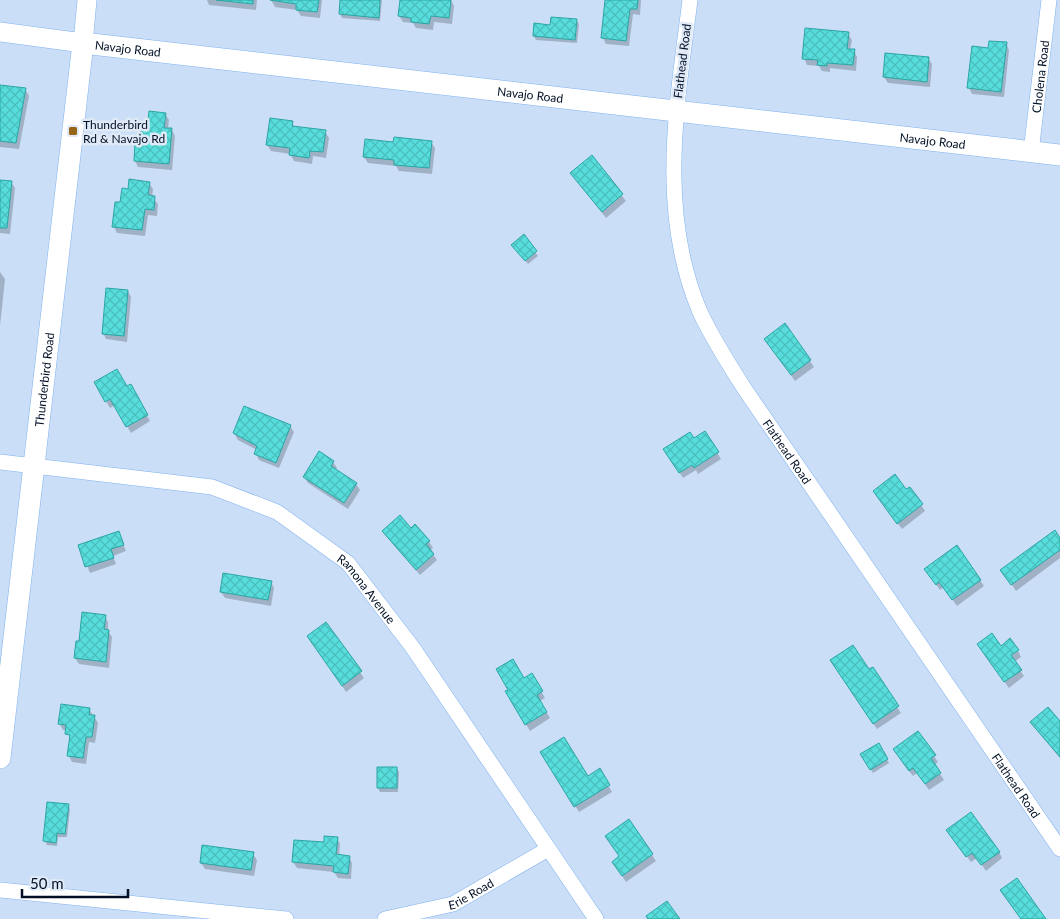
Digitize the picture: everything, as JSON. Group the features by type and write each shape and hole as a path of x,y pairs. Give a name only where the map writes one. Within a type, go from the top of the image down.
{"main road":[{"name":"Navajo Road","path":"83,43 1060,155"},
{"name":"Thunderbird Road","path":"0,758 83,43"}],"street":[{"name":"Thunderbird Road","path":"83,43 87,0"},
{"name":"Flathead Road","path":"690,0 676,112 673,196 682,254 700,312 720,350 1060,849"},
{"name":"Cholena Road","path":"1031,152 1049,0"},
{"name":"Navajo Road","path":"0,32 83,43"},
{"name":"Ramona Avenue","path":"0,462 212,487 277,512 348,563 413,648 596,919"},
{"name":"Erie Road","path":"385,919 453,904 548,849"},
{"path":"0,890 286,919"}],"building":[{"path":"216,0 253,0 253,4"},
{"path":"270,0 319,0 317,12 296,10 296,4"},
{"path":"340,0 380,0 379,18 339,14"},
{"path":"400,0 451,0 449,18 431,16 429,24 411,22 411,18 398,16"},
{"path":"605,0 638,0 637,9 630,9 626,41 601,38"},
{"path":"551,17 577,19 575,40 533,36 534,23 550,25"},
{"path":"805,28 849,32 847,49 855,49 853,65 827,63 827,66 817,65 818,60 802,59"},
{"path":"989,41 1007,42 1001,92 967,88 972,46 988,48"},
{"path":"885,53 929,57 927,82 883,77"},
{"path":"0,85 26,88 16,143 0,141"},
{"path":"149,111 166,113 164,128 172,128 169,164 134,161 135,141 140,142 141,130 147,130"},
{"path":"270,118 293,121 292,126 326,130 323,152 310,151 309,158 289,155 290,148 266,145"},
{"path":"394,137 432,141 429,168 394,165 394,160 363,157 365,139 393,142"},
{"path":"592,155 623,194 602,212 570,173"},
{"path":"129,179 150,182 148,195 155,196 154,210 145,209 142,230 112,227 115,202 120,202 122,188 128,189"},
{"path":"0,180 12,181 7,228 0,228"},
{"path":"524,234 537,251 525,261 511,245"},
{"path":"106,288 128,290 124,336 102,334"},
{"path":"785,323 811,360 791,375 764,339"},
{"path":"117,369 127,386 131,384 148,415 126,427 110,399 105,402 94,382"},
{"path":"244,406 291,425 276,463 254,454 257,446 233,433"},
{"path":"705,431 719,452 694,468 692,465 679,473 663,449 690,432 694,438"},
{"path":"319,451 334,461 331,466 357,483 344,503 303,477"},
{"path":"895,474 906,489 910,487 923,504 897,524 873,491"},
{"path":"400,515 411,528 415,524 430,541 426,544 434,554 416,570 382,531"},
{"path":"1055,530 1060,538 1060,550 1011,585 1000,570"},
{"path":"119,531 124,545 111,549 114,558 85,567 78,545"},
{"path":"957,545 981,580 952,600 939,582 936,585 924,569"},
{"path":"223,573 272,581 268,600 220,592"},
{"path":"82,612 106,615 104,629 109,630 106,662 74,658 76,641 79,641"},
{"path":"326,622 362,671 342,686 307,636"},
{"path":"992,633 1001,646 1010,638 1019,650 1011,655 1022,670 1004,682 977,644"},
{"path":"853,645 869,669 873,667 899,706 873,724 830,660"},
{"path":"513,659 524,678 532,673 543,691 537,695 547,712 525,725 505,691 508,690 496,669"},
{"path":"61,704 90,708 89,715 95,715 92,737 86,737 83,758 67,756 70,735 65,734 66,725 58,724"},
{"path":"1048,707 1060,721 1060,757 1030,722"},
{"path":"918,731 936,755 931,758 941,773 925,784 913,768 909,771 893,749"},
{"path":"564,737 588,776 600,768 610,785 574,807 540,752"},
{"path":"879,743 888,759 870,770 860,754"},
{"path":"377,767 397,767 397,788 377,788"},
{"path":"47,802 69,804 65,834 57,833 56,843 43,841"},
{"path":"971,812 1000,852 981,865 972,853 966,857 946,830"},
{"path":"629,819 653,854 622,876 612,862 619,856 605,836"},
{"path":"324,836 338,837 336,854 350,856 348,874 333,872 334,866 292,862 294,840 324,842"},
{"path":"202,845 254,852 251,870 200,863"},
{"path":"1017,878 1046,919 1021,919 1000,890"},
{"path":"667,901 680,919 648,919 646,916"}],"place":[{"name":"Thunderbird Rd & Navajo Rd","path":"73,131"}]}
